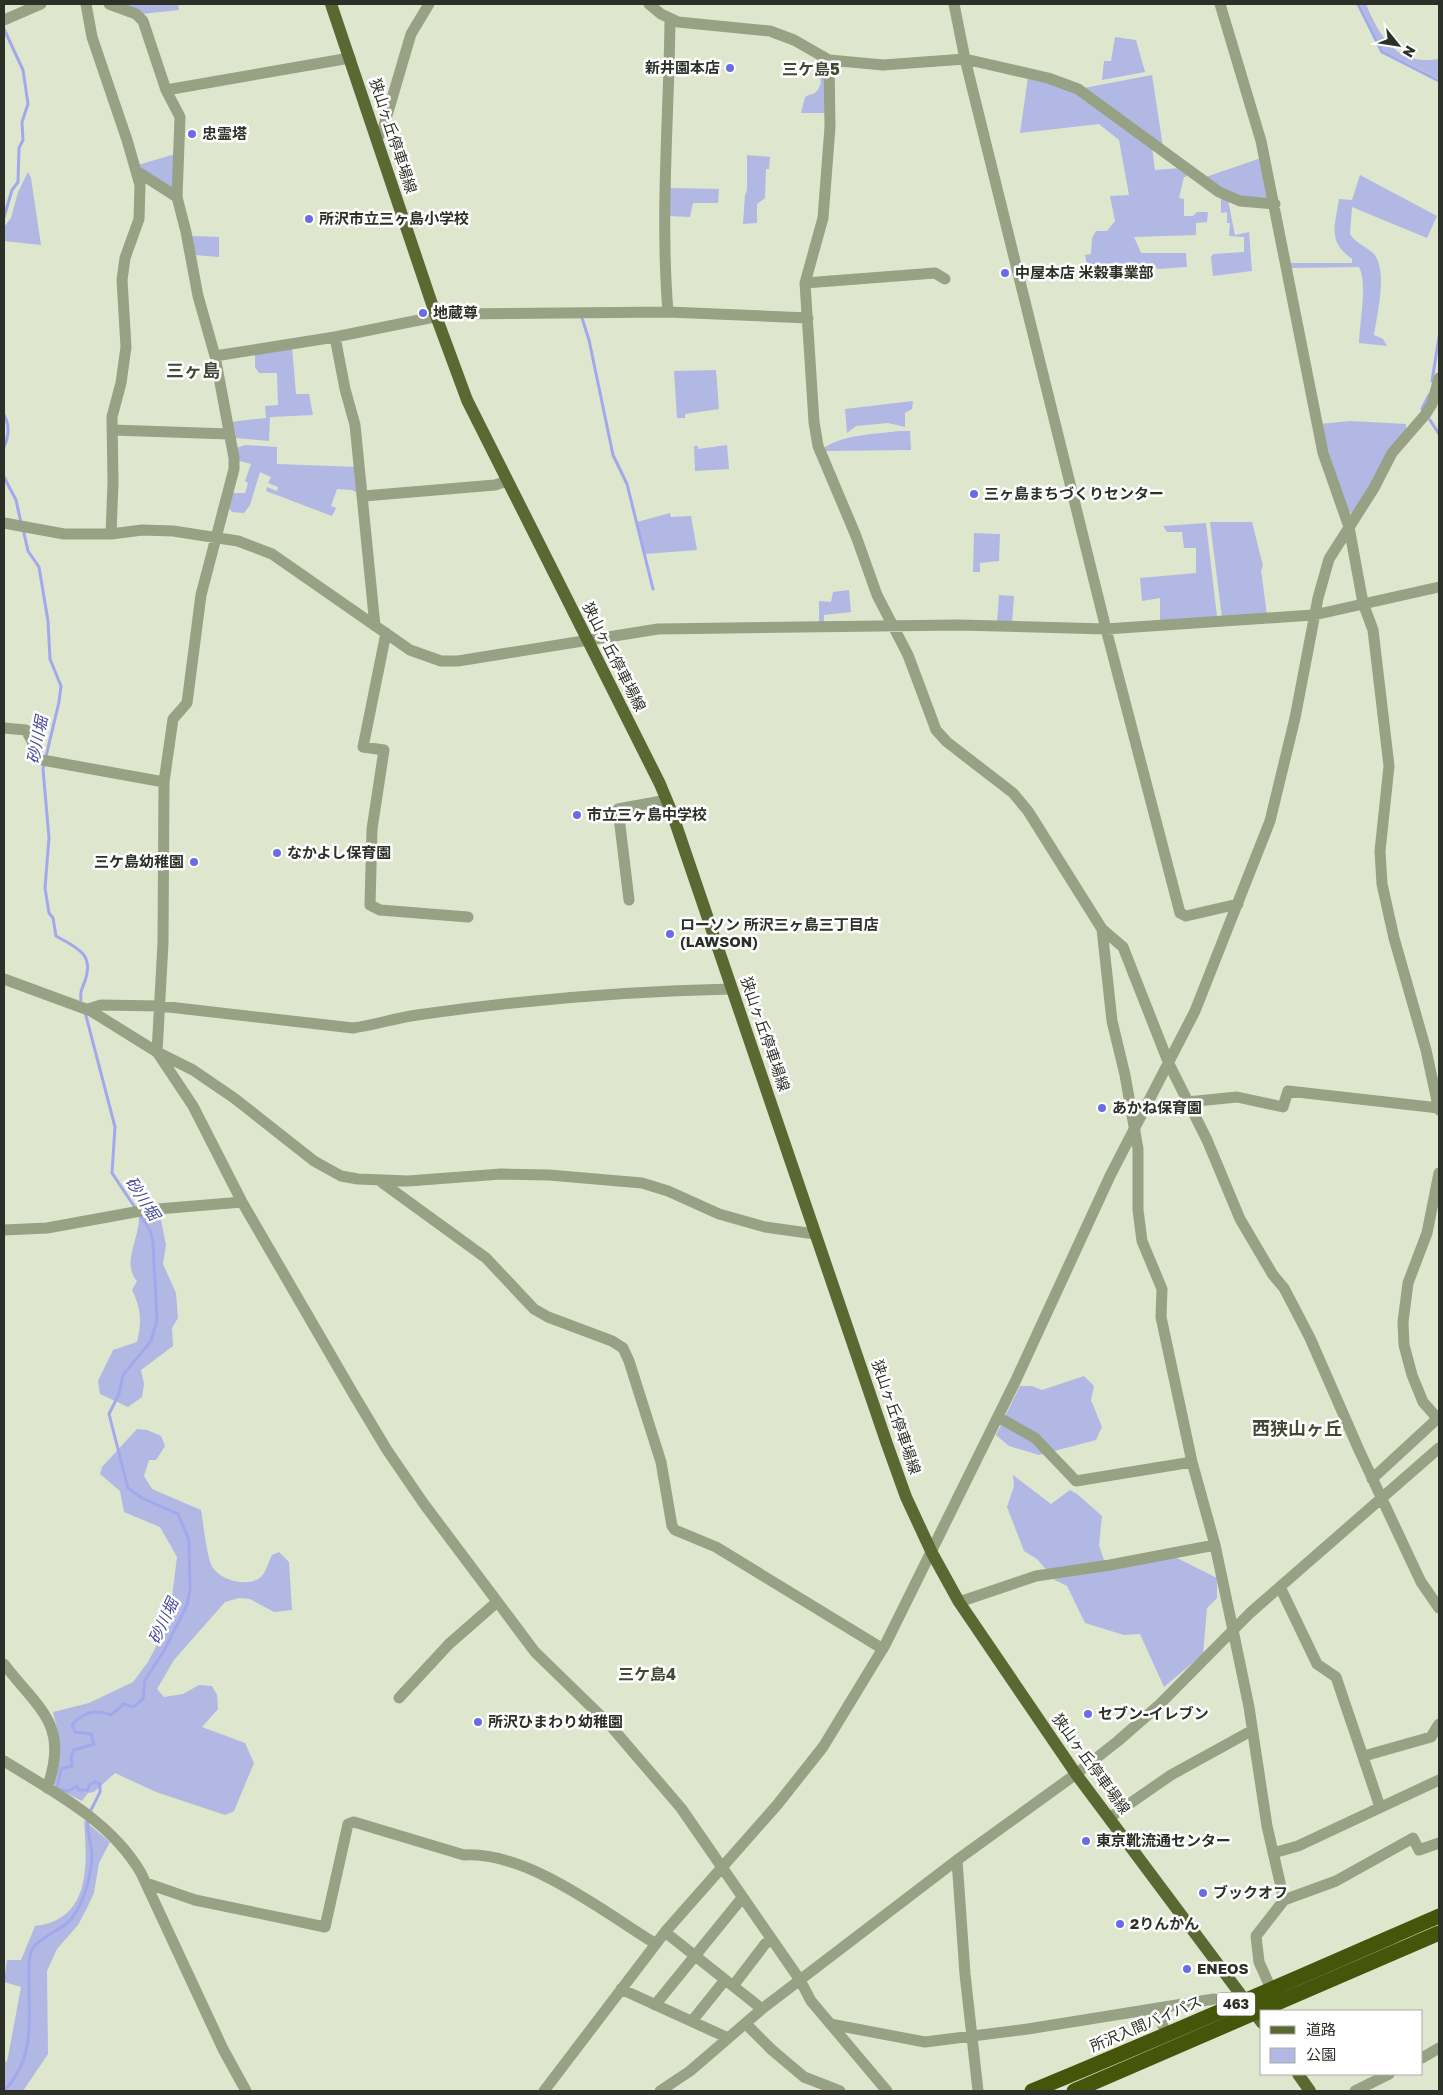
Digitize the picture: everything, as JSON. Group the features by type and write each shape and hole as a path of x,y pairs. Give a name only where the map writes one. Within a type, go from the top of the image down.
{"highway":[{"name":"所沢入間バイパス","path":"1032,2091 1167,2036 1245,1999 1439,1916"},
{"name":"463","path":"1275,2010 1439,1933"},
{"name":"463","path":"1074,2091 1258,2018"}],"main road":[{"name":"狭山ヶ丘停車場線","path":"331,4 436,316 467,400 667,800 896,1470 932,1553 959,1602 1076,1774 1258,2018"},
{"path":"1299,2075 1310,2091"}],"street":[{"path":"4,20 41,4"},
{"path":"86,4 92,36 138,172 140,185 139,219 124,258 122,280 126,347 121,383 112,417 113,483 110,534"},
{"path":"109,4 136,14 143,21 166,90 181,124 176,197 186,232 198,296 215,356 228,434 234,458 234,469 218,537 201,595 187,703 173,719 164,782 164,914 157,1052 193,1106 242,1202 387,1450 535,1652 609,1724 647,1767 722,1865 742,1898 800,1980 810,2001 883,2089"},
{"path":"377,139 383,129 412,34 429,4"},
{"path":"649,4 670,20 770,31 794,40 829,60 883,65 966,59 1022,71 1078,89 1219,192 1240,200 1275,204"},
{"path":"954,4 1106,629 1180,913 1186,916 1238,904"},
{"path":"1187,1102 1237,1097 1283,1107 1288,1091 1439,1109 1426,1050 1394,938 1382,884 1380,851 1388,788 1388,751 1372,630 1363,603 1349,527 1323,453 1261,141 1220,4"},
{"path":"668,312 663,218 669,110 670,20"},
{"path":"166,90 350,58"},
{"path":"829,60 830,127 823,218 805,284 814,422 818,446 856,536 877,595 917,677 924,702 936,730 947,742 997,779 1018,799 1102,929 1123,946 1169,1064 1207,1140 1240,1219 1273,1275 1284,1288 1310,1338 1381,1499 1421,1582 1439,1608"},
{"path":"138,172 176,197"},
{"path":"805,284 935,273 945,279"},
{"path":"215,356 335,337 436,316 668,312 808,318"},
{"path":"335,337 345,389 355,425 364,496 376,626"},
{"path":"544,2091 665,1932 722,1865 777,1805 822,1747 883,1649 998,1417 1135,1126 1195,1011 1270,821 1280,786 1314,615 1329,559 1399,443 1428,410 1439,378"},
{"path":"112,430 228,434"},
{"path":"364,496 495,484 507,481"},
{"path":"4,524 53,532 110,534 142,530 173,531 218,537 257,546 272,554 410,650 441,662 588,642 658,629 893,625 1106,629 1314,615 1439,587"},
{"path":"386,633 363,747 384,750 372,829 370,905 380,910 468,918"},
{"path":"4,728 26,730 34,743 37,759 164,782"},
{"path":"628,900 618,809 667,800"},
{"path":"1102,929 1112,1021 1135,1126 1138,1149 1138,1210 1142,1241 1162,1289 1160,1317 1192,1462 1215,1545 1249,1707 1273,1852 1284,1900"},
{"path":"4,979 88,1010 157,1052 193,1070 234,1098 329,1171 358,1179 380,1181 408,1181 501,1174 549,1175 642,1183 668,1191 719,1214 765,1227 815,1234"},
{"path":"88,1010 101,1005 160,1006 353,1028 414,1015 592,994 732,989"},
{"path":"1372,1479 1439,1419 1423,1402 1412,1375 1404,1345 1402,1322 1408,1283 1427,1233 1439,1173"},
{"path":"380,1181 486,1258 534,1309 548,1317 623,1348 629,1361 661,1462 672,1526 675,1530 716,1547 883,1649"},
{"path":"4,1230 47,1228 128,1212 242,1202"},
{"path":"998,1417 1035,1438 1076,1481 1192,1462"},
{"path":"660,2091 690,2071 762,2009 957,1860 1076,1774 1158,1706 1233,1630 1439,1448"},
{"path":"959,1602 1036,1576 1110,1565 1215,1545"},
{"path":"1280,1587 1318,1664 1336,1678 1380,1807"},
{"path":"399,1698 449,1644 497,1602"},
{"path":"4,1664 44,1711 52,1730 56,1755 47,1788"},
{"path":"1364,1756 1431,1737 1439,1724"},
{"path":"1109,1818 1171,1775 1252,1731"},
{"path":"4,1761 89,1816 128,1852 146,1883 223,2049 246,2091"},
{"path":"1273,1852 1298,1846 1439,1780"},
{"path":"146,1883 194,1900 326,1927 348,1824 354,1822 464,1855 483,1854 522,1866 546,1876 656,1944"},
{"path":"1268,1982 1260,1962 1256,1936 1284,1900 1336,1881 1412,1838 1419,1850 1439,1843"},
{"path":"957,1860 978,2091"},
{"path":"655,2005 742,1898"},
{"path":"665,1932 762,2009"},
{"path":"692,2021 765,1944 771,1940"},
{"path":"620,1989 728,2038"},
{"path":"830,2024 925,2042 1156,2010 1214,1999"},
{"path":"1156,2010 1167,2036"},
{"path":"746,2024 772,2050 804,2077 840,2091"},
{"path":"1423,2057 1439,2048"},
{"path":"1355,2091 1387,2075"}],"green space":[{"path":"118,4 178,4 179,10 142,14"},
{"path":"1360,4 1366,4 1377,28 1384,38 1401,54 1424,60 1439,59 1439,79 1383,51"},
{"path":"1115,37 1136,40 1145,72 1102,80 1104,61 1111,61"},
{"path":"817,58 826,65 827,113 801,113 805,97 814,94 821,84"},
{"path":"1152,75 1163,147 1084,88"},
{"path":"1028,77 1063,85 1152,147 1155,170 1181,168 1187,173 1186,177 1184,177 1179,198 1184,199 1184,216 1193,216 1197,212 1208,212 1207,222 1196,223 1196,235 1134,237 1141,253 1186,253 1187,267 1157,269 1153,263 1089,278 1085,255 1091,254 1092,238 1096,231 1107,231 1115,221 1110,196 1129,195 1119,140 1099,124 1020,133"},
{"path":"175,154 174,188 169,190 138,165"},
{"path":"747,155 770,157 769,169 766,169 765,198 757,204 757,223 743,224 747,190"},
{"path":"1261,158 1269,198 1231,196 1203,178"},
{"path":"28,172 31,178 41,245 4,241 4,227 11,218 18,192"},
{"path":"1360,175 1437,216 1427,238 1352,207 1350,234 1374,254 1378,262 1381,282 1374,335 1383,339 1387,346 1359,343 1363,283 1359,267 1290,268 1291,263 1352,263 1352,259 1339,246 1336,239 1335,225 1339,199 1352,200"},
{"path":"669,188 719,189 718,203 693,203 690,217 669,216"},
{"path":"1221,197 1228,200 1235,235 1249,232 1252,271 1213,276 1211,257 1213,254 1244,252 1244,237 1229,236 1230,223 1227,223 1227,212 1221,213"},
{"path":"192,236 219,237 219,257 195,255"},
{"path":"292,347 296,394 309,394 313,415 270,417 269,441 235,438 230,422 266,418 265,406 278,405 277,373 259,373 255,367 255,353"},
{"path":"716,370 719,409 685,414 685,418 677,418 674,371"},
{"path":"913,401 912,409 905,413 905,427 888,423 856,426 847,433 845,409"},
{"path":"1350,421 1406,424 1406,429 1353,514 1346,510 1320,424"},
{"path":"910,431 911,450 826,451 824,448 832,443 851,437"},
{"path":"245,445 277,447 277,464 358,467 361,495 352,490 337,489 331,506 336,508 332,516 266,491 267,487 277,491 278,487 268,483 271,477 260,472 250,505 244,513 232,512 228,507 230,493 245,493 248,483 245,481 251,464 236,460 236,448"},
{"path":"727,445 729,469 695,471 694,446 698,446 698,449"},
{"path":"670,513 671,517 691,516 697,550 645,554 637,522"},
{"path":"1210,522 1252,522 1263,566 1261,570 1267,615 1222,618"},
{"path":"1206,523 1217,616 1215,619 1160,622 1160,598 1142,601 1140,578 1196,573 1196,548 1184,548 1182,532 1167,532 1163,526"},
{"path":"974,533 1000,534 999,561 980,563 980,572 973,572"},
{"path":"849,590 851,612 824,615 824,624 819,622 819,601 831,602 833,592"},
{"path":"999,595 1014,596 1012,623 997,623"},
{"path":"139,1216 161,1220 166,1245 163,1264 176,1293 178,1318 172,1328 173,1346 141,1370 144,1384 142,1397 128,1407 100,1394 98,1381 113,1350 137,1342 140,1315 132,1290 137,1281 133,1274 131,1258"},
{"path":"1084,1376 1094,1386 1091,1400 1102,1427 1096,1440 1039,1455 1009,1446 996,1435 1020,1386 1032,1386 1042,1390"},
{"path":"137,1429 147,1430 161,1436 165,1446 156,1460 149,1460 144,1476 152,1489 201,1510 209,1557 217,1573 236,1581 251,1582 262,1576 272,1555 279,1552 289,1562 292,1610 274,1612 250,1599 239,1598 225,1602 174,1660 157,1689 164,1697 183,1694 199,1685 212,1686 217,1695 218,1709 202,1727 245,1743 254,1763 234,1811 225,1815 156,1792 115,1773 94,1792 88,1793 82,1801 54,1787 59,1737 53,1712 89,1703 133,1682 148,1662 162,1635 171,1605 177,1557 160,1527 124,1512 120,1491 100,1474 102,1467"},
{"path":"1013,1475 1051,1504 1070,1490 1102,1516 1099,1545 1107,1569 1171,1555 1217,1578 1217,1598 1207,1608 1203,1654 1164,1687 1140,1634 1124,1635 1085,1623 1067,1586 1055,1580 1037,1559 1024,1551 1007,1507 1014,1486"},
{"path":"84,1820 110,1842 99,1863 94,1893 87,1908 78,1925 57,1949 47,1971 48,2054 23,2091 4,2091 4,2061 7,2062 21,1987 4,1982 7,1960 21,1960 35,1926 54,1921 67,1913 76,1901 82,1887 85,1871"}],"waterway":[{"path":"1358,4 1382,52 1439,81"},
{"name":"砂川堀","path":"4,29 23,70 28,104 22,122 23,140 19,148 18,182 12,190 4,217"},
{"path":"582,318 589,340 613,455 627,484 653,589"},
{"path":"1432,381 1439,337"},
{"path":"1422,409 1429,395"},
{"name":"砂川堀","path":"4,415 8,431 4,447"},
{"path":"1430,420 1439,434"},
{"name":"砂川堀","path":"4,477 16,500 21,523"},
{"name":"砂川堀","path":"23,529 28,551 39,567 48,621 50,659 61,686 43,769 49,838 45,888 49,913 53,918 56,936 76,948 85,957 87,971 81,992 81,1000"},
{"name":"砂川堀","path":"85,1012 115,1127 112,1173 150,1230 153,1243 157,1320 151,1341 123,1375 119,1394 109,1414 128,1488 142,1498 178,1514 189,1540 190,1590 187,1605 164,1651 145,1680 143,1699 133,1707 124,1704 111,1715 100,1712 90,1713 81,1717 72,1725 75,1732 91,1734 94,1744 74,1750 71,1756 72,1766 61,1769 57,1789 68,1791 77,1786 79,1790 88,1790 89,1785 95,1782 100,1784 100,1792 90,1812"},
{"name":"砂川堀","path":"4,2091 14,2079 26,2053 29,2026 29,1960 31,1952 44,1938 68,1923 80,1905 86,1889 92,1856 88,1818"}],"place":[{"name":"新井園本店","path":"730,68"},
{"name":"忠霊塔","path":"192,134"},
{"name":"所沢市立三ヶ島小学校","path":"309,219"},
{"name":"中屋本店 米穀事業部","path":"1005,273"},
{"name":"地蔵尊","path":"423,313"},
{"name":"三ヶ島まちづくりセンター","path":"974,494"},
{"name":"市立三ヶ島中学校","path":"577,815"},
{"name":"なかよし保育園","path":"277,853"},
{"name":"三ケ島幼稚園","path":"194,862"},
{"name":"ローソン 所沢三ヶ島三丁目店 (LAWSON)","path":"670,934"},
{"name":"あかね保育園","path":"1102,1108"},
{"name":"セブン-イレブン","path":"1088,1714"},
{"name":"所沢ひまわり幼稚園","path":"478,1722"},
{"name":"東京靴流通センター","path":"1086,1841"},
{"name":"ブックオフ","path":"1203,1893"},
{"name":"2りんかん","path":"1120,1924"},
{"name":"ENEOS","path":"1187,1969"}],"district":[{"name":"三ケ島5","path":"811,69"},
{"name":"三ヶ島","path":"193,371"},
{"name":"西狭山ヶ丘","path":"1297,1429"},
{"name":"三ケ島4","path":"647,1674"}]}
